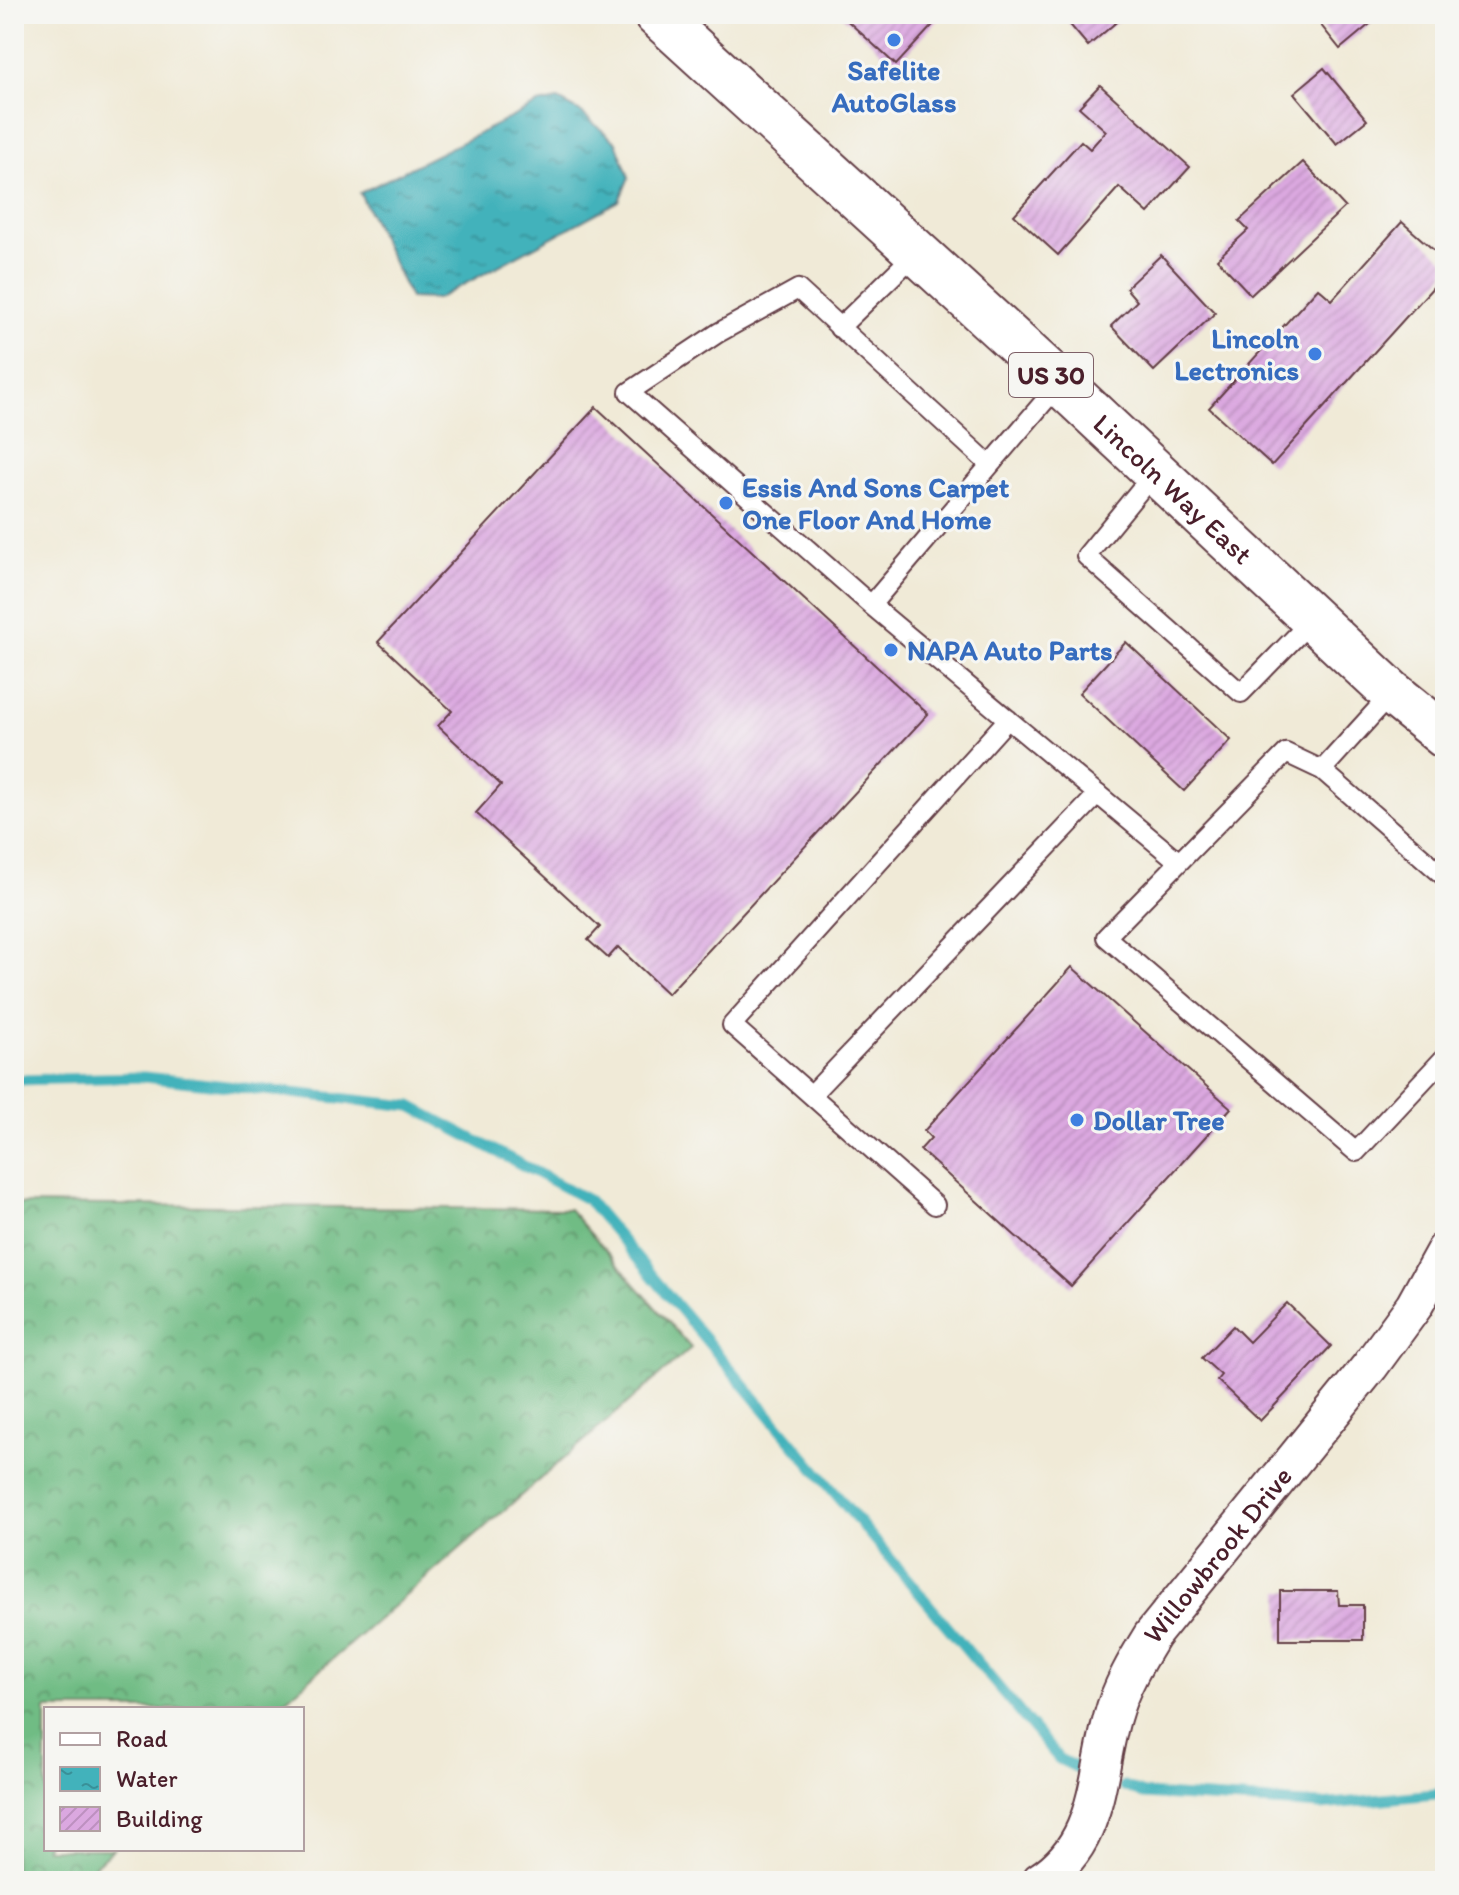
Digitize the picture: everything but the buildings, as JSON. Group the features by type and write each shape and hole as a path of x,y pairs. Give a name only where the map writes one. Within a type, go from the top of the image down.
{"highway":[{"name":"Lincoln Way East","path":"656,14 1060,383 1392,693 1445,736"}],"street":[{"name":"Willowbrook Drive","path":"1040,1881 1054,1872 1076,1847 1092,1816 1112,1716 1133,1666 1152,1635 1370,1366 1414,1306 1445,1250"}],"lane":[{"path":"839,328 917,252"},
{"path":"990,465 798,289 718,333 629,392 871,605 1179,862"},
{"path":"871,605 1060,383"},
{"path":"1154,473 1086,556 1241,693 1313,619"},
{"path":"1322,770 1392,693"},
{"path":"935,1205 732,1025 1008,719"},
{"path":"1445,877 1322,770 1286,753 1106,937 1356,1152 1445,1057"},
{"path":"811,1095 1098,794"}],"green space":[{"path":"14,1204 569,1209 691,1348 277,1707 44,1707 44,1851 111,1851 77,1881 14,1881"}],"water":[{"path":"558,100 579,111 616,142 629,177 619,201 437,299 410,298 360,193 538,104"}],"waterway":[{"path":"14,1080 144,1077 411,1106 588,1200 1059,1759 1078,1768"},
{"path":"1124,1786 1143,1794 1321,1805 1445,1793"}],"place":[{"name":"Safelite AutoGlass","path":"894,40"},
{"name":"Lincoln Lectronics","path":"1315,354"},
{"name":"Essis And Sons Carpet One Floor And Home","path":"726,503"},
{"name":"NAPA Auto Parts","path":"891,650"},
{"name":"Dollar Tree","path":"1077,1120"}]}
